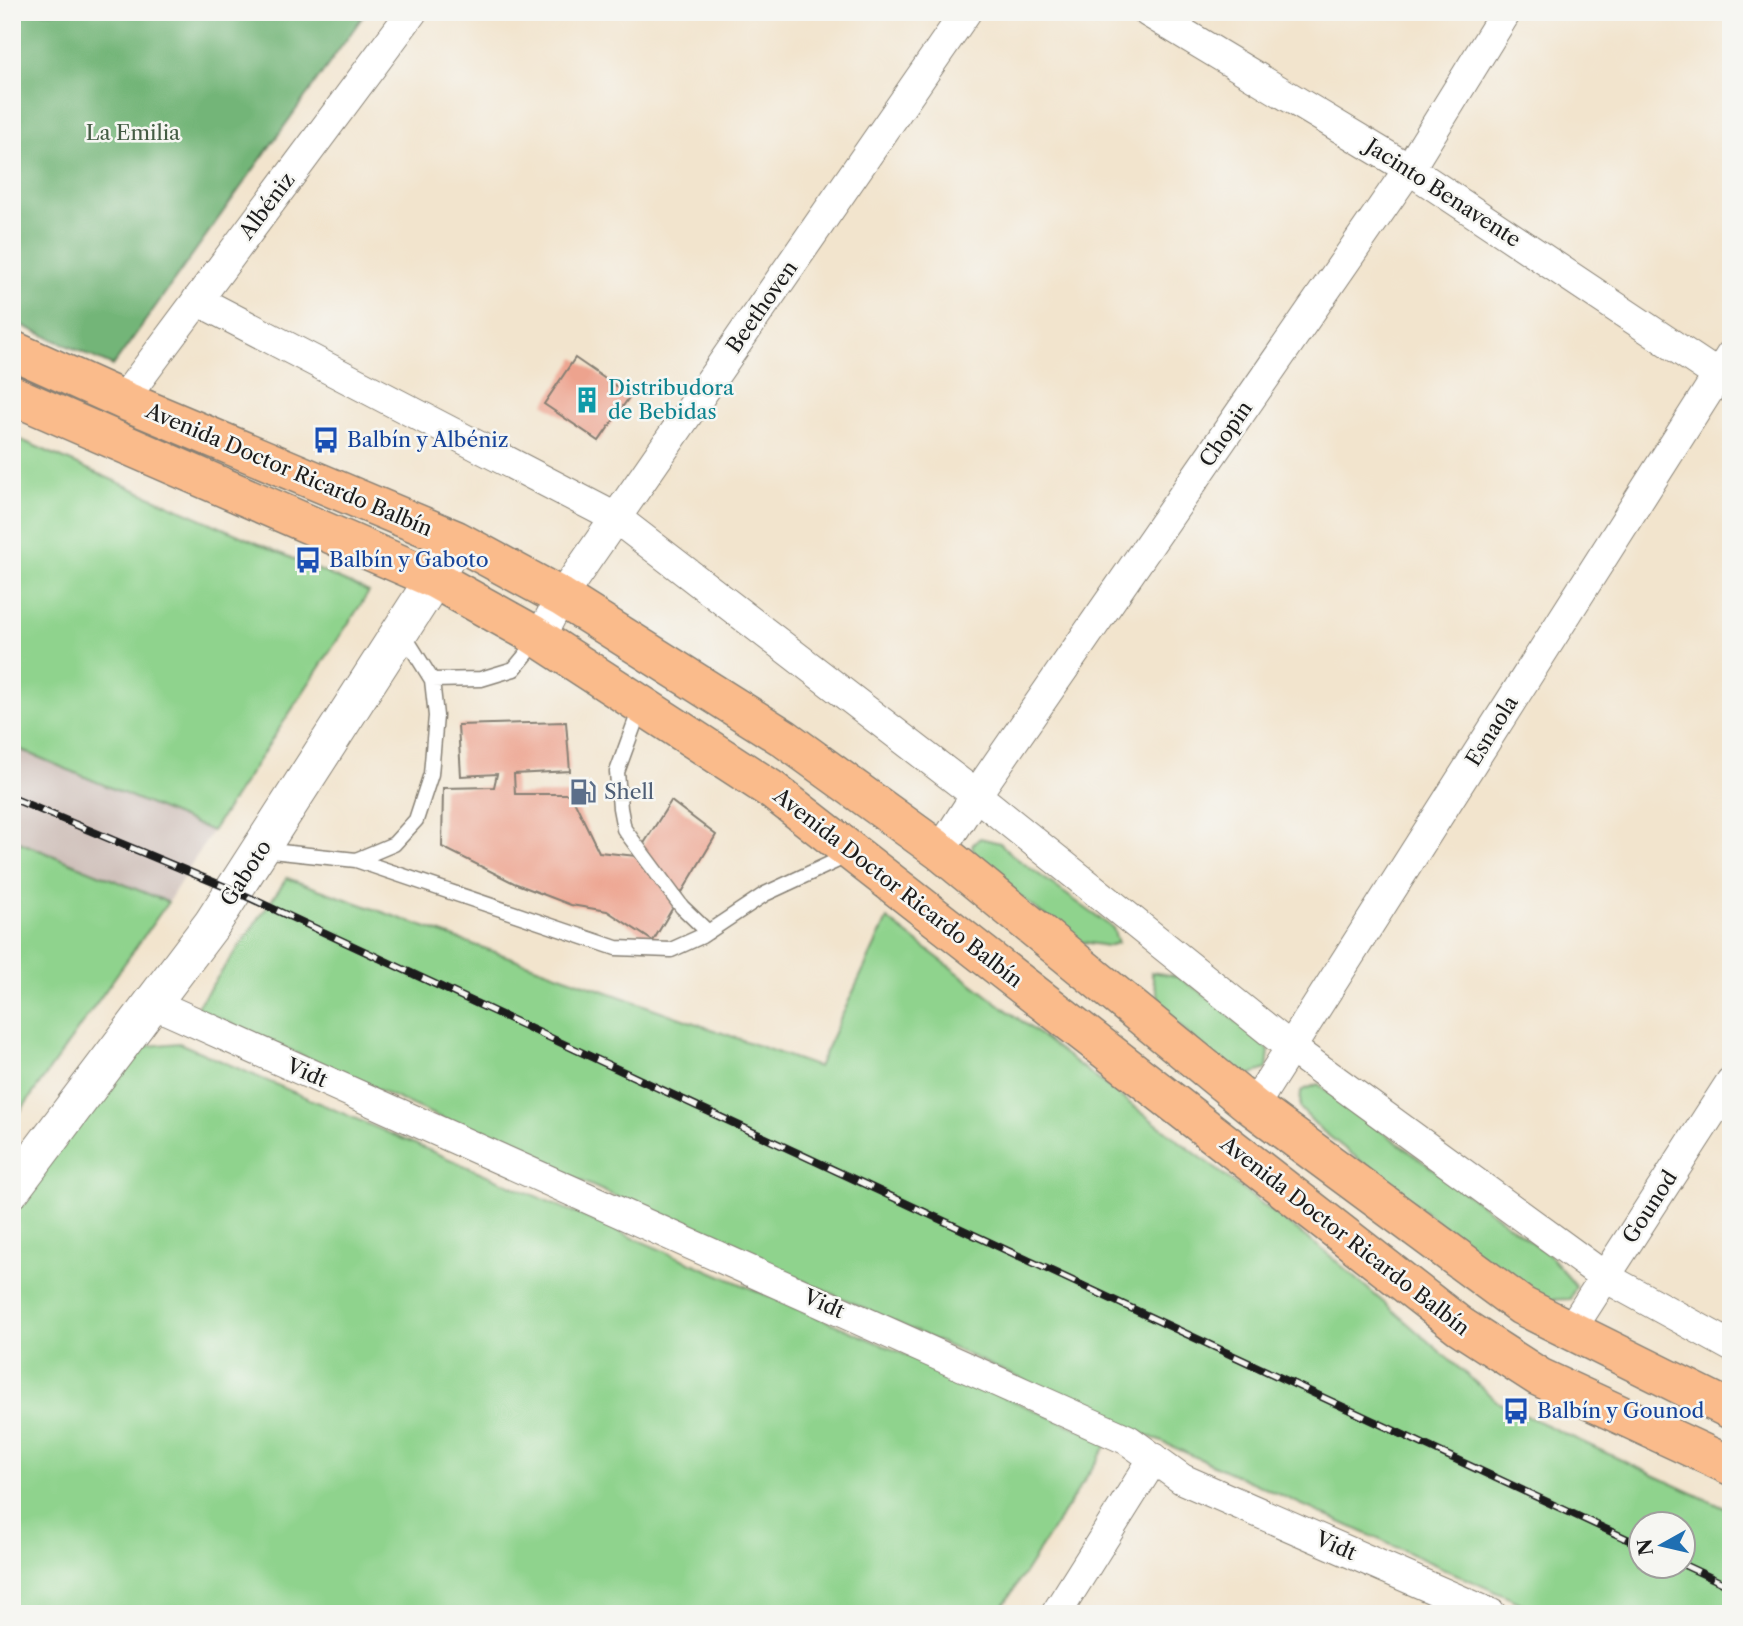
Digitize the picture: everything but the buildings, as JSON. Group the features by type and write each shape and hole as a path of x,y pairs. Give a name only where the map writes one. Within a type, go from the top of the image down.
{"main road":[{"name":"Avenida Doctor Ricardo Balbín","path":"12,350 123,400 456,540 561,597 784,738 940,851 1254,1107 1522,1306 1731,1410"},
{"name":"Avenida Doctor Ricardo Balbín","path":"12,395 434,579 539,639 772,790 1460,1326 1539,1377 1731,1466"}],"street":[{"name":"Albéniz","path":"123,400 412,12"},
{"name":"Beethoven","path":"539,639 561,597 965,12"},
{"name":"Jacinto Benavente","path":"1149,12 1409,169 1726,372"},
{"name":"Chopin","path":"940,851 1409,169 1506,12"},
{"path":"197,300 616,518 976,795 1291,1048 1605,1277 1731,1346"},
{"name":"Esnaola","path":"1254,1107 1726,372"},
{"name":"Gaboto","path":"12,1189 212,924 401,631 456,540"},
{"name":"Vidt","path":"152,1003 1128,1440 1182,1479 1491,1614"},
{"name":"Gounod","path":"1570,1331 1731,1082"},
{"path":"1056,1614 1154,1458"}],"lane":[{"path":"356,860 394,844 416,820 431,774 436,716 432,680 401,631"},
{"path":"432,680 481,680 514,669 539,639"},
{"path":"641,705 617,772 624,830 682,907 708,932"},
{"path":"260,850 356,860 616,948 671,950 708,932 765,894 853,853"}],"shaded area":[{"path":"12,746 212,831 168,902 12,839"}],"green space":[{"name":"La Emilia","path":"12,12 366,12 113,366 12,321"},
{"path":"12,436 369,592 212,831 12,746"},
{"path":"980,838 1000,843 1012,855 1113,928 1118,943 1107,946 1077,941 976,862 972,845"},
{"path":"12,839 168,902 12,1123"},
{"path":"287,878 818,1067 887,919 1328,1254 1499,1403 1731,1511 1731,1614 1545,1614 196,1008"},
{"path":"1151,972 1176,976 1210,998 1269,1051 1267,1069 1243,1077 1214,1060 1162,1008"},
{"path":"179,1043 1109,1442 998,1614 12,1614 12,1217 117,1049"},
{"path":"1318,1084 1547,1253 1576,1286 1570,1299 1546,1300 1517,1284 1320,1129 1300,1108 1301,1091"}],"railway":[{"path":"12,798 235,891 1628,1539"},
{"path":"1698,1572 1731,1587"}],"place":[{"name":"Distribudora de Bebidas","path":"587,400"},
{"name":"Balbín y Albéniz","path":"326,440"},
{"name":"Balbín y Gaboto","path":"308,560"},
{"name":"Shell","path":"583,792"},
{"name":"Balbín y Gounod","path":"1516,1411"}]}
